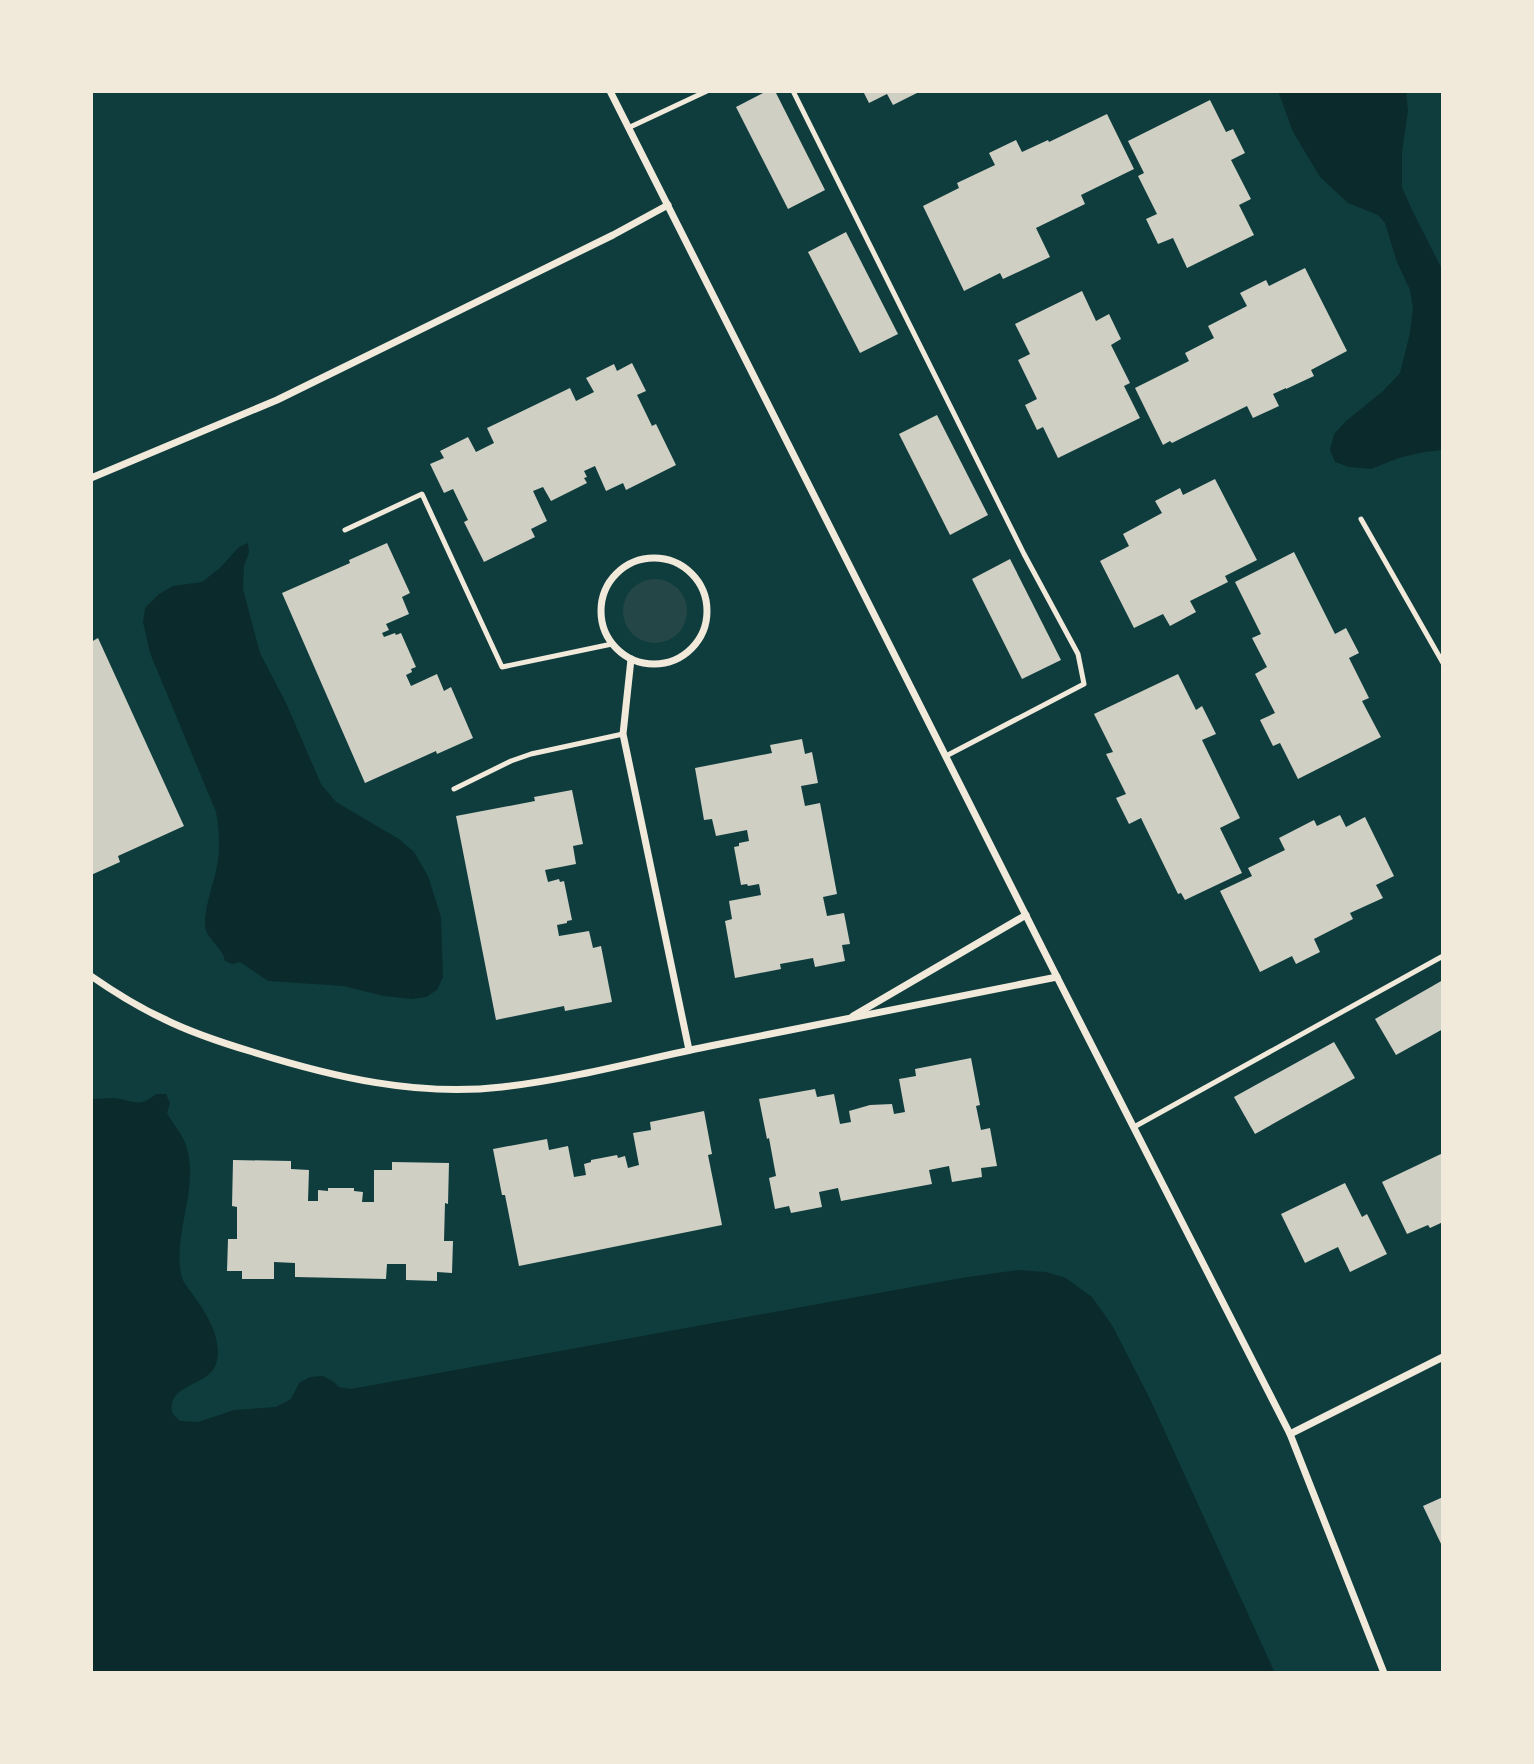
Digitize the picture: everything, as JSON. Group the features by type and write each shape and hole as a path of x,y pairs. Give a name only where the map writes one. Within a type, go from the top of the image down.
{"street":[{"path":"610,91 1290,1434 1384,1673"},
{"path":"91,478 277,400 613,235 668,205"},
{"path":"644,558 663,558 680,564 694,574 704,590 708,608 706,626 698,643 684,655 667,663 649,664 631,659 612,644 604,628 601,610 604,592 613,576 627,564 644,558"},
{"path":"631,659 623,734 688,1050"},
{"path":"846,1019 1026,915"},
{"path":"91,976 121,997 166,1020 230,1045 307,1069 375,1083 440,1090 500,1087 550,1080 1057,977"},
{"path":"1290,1434 1443,1357"}],"lane":[{"path":"628,128 707,91"},
{"path":"793,91 1018,542 1077,654 1083,684 946,755"},
{"path":"345,530 422,494 502,667 612,644"},
{"path":"1361,519 1443,663"},
{"path":"454,789 531,754 623,734"},
{"path":"1134,1127 1443,956"}],"shaded area":[{"path":"1278,91 1406,91 1408,111 1402,152 1402,187 1443,271 1443,450 1399,458 1371,469 1349,467 1335,462 1330,450 1334,434 1400,373 1413,308 1410,290 1397,262 1385,223 1378,215 1348,203 1320,177 1293,132"},
{"path":"248,543 243,589 260,653 286,703 321,784 336,802 399,839 414,852 428,876 441,917 443,977 437,990 426,997 412,999 384,996 343,986 268,981 240,962 232,964 225,961 206,929 207,908 219,854 216,812 150,653 143,622 145,608 159,594 173,586 202,582 220,568 239,547"},
{"path":"649,579 661,579 678,588 685,599 685,623 678,634 661,643 649,643 637,638 628,629 623,617 623,605 628,593 637,584"},
{"path":"156,1094 166,1094 170,1103 167,1113 185,1141 189,1161 190,1178 180,1241 182,1277 211,1324 218,1352 214,1369 175,1396 172,1410 180,1421 198,1422 234,1410 276,1407 291,1399 299,1383 310,1377 323,1376 339,1387 351,1389 961,1278 1018,1270 1046,1272 1066,1278 1092,1297 1112,1325 1150,1399 1275,1673 91,1673 91,1099 114,1098 140,1102"}],"building":[{"path":"767,91 775,91 825,190 788,209 736,107"},
{"path":"863,91 921,91 893,105 887,94 869,103"},
{"path":"1210,100 1226,132 1233,129 1245,153 1231,160 1251,199 1239,205 1254,235 1187,268 1173,238 1158,244 1146,219 1157,214 1138,176 1144,173 1128,141"},
{"path":"1107,114 1134,169 1081,195 1085,204 1036,228 1050,257 1003,279 1000,273 964,291 923,206 959,188 957,183 995,165 989,153 1016,140 1022,152"},
{"path":"846,232 898,334 860,353 808,252"},
{"path":"1305,268 1347,351 1311,370 1314,376 1273,394 1279,406 1253,418 1247,406 1163,445 1135,388 1189,361 1185,353 1214,338 1208,326 1247,306 1240,293 1266,280 1269,286"},
{"path":"1082,291 1096,321 1109,314 1121,339 1111,345 1130,383 1124,386 1140,418 1058,458 1043,427 1037,430 1025,405 1037,399 1018,360 1030,354 1015,324"},
{"path":"632,363 646,391 637,395 652,426 656,424 676,465 626,490 623,483 606,491 595,466 584,471 587,483 551,501 543,487 533,491 547,521 531,529 535,537 484,562 464,522 468,520 453,489 444,493 430,464 444,458 440,451 468,437 476,452 494,443 487,428 570,388 576,401 594,392 586,378 614,364 617,371"},
{"path":"937,415 988,515 950,535 899,434"},
{"path":"1215,479 1257,560 1225,576 1228,582 1190,601 1196,612 1170,626 1163,614 1134,628 1100,561 1129,546 1123,534 1162,513 1155,501 1180,488 1183,495"},
{"path":"387,543 410,593 402,597 409,614 386,624 389,630 382,633 384,637 401,633 416,667 406,675 411,686 437,674 444,691 451,687 473,738 437,754 436,751 365,783 282,593 350,563 349,560"},
{"path":"1294,552 1335,634 1346,628 1359,653 1349,658 1369,698 1362,701 1381,737 1298,779 1280,743 1273,746 1260,720 1275,713 1255,674 1267,667 1252,638 1261,634 1235,582"},
{"path":"1010,559 1061,660 1022,679 972,579"},
{"path":"98,638 184,826 118,856 120,862 91,875 91,642"},
{"path":"1178,674 1196,710 1202,706 1216,734 1202,740 1240,818 1220,828 1242,873 1185,900 1181,893 1178,894 1141,818 1129,824 1116,798 1126,794 1106,754 1113,752 1094,714"},
{"path":"802,739 805,754 812,752 818,783 801,786 805,806 820,803 837,894 823,897 827,916 844,913 850,944 842,945 845,961 815,967 813,958 780,964 781,969 735,978 725,921 732,919 729,901 761,895 759,884 741,885 734,847 749,841 747,830 716,836 712,819 704,820 695,768 772,753 770,745"},
{"path":"572,790 583,844 573,846 576,864 545,870 548,882 559,879 560,882 564,881 572,920 557,925 559,936 589,931 593,948 601,946 612,1002 565,1011 564,1006 496,1020 456,816 535,801 534,797"},
{"path":"1340,815 1346,827 1365,817 1394,876 1376,885 1383,898 1350,913 1353,919 1314,939 1320,952 1296,964 1292,956 1260,972 1220,891 1252,876 1248,868 1285,850 1279,838 1314,820 1317,826"},
{"path":"1443,980 1443,1029 1396,1055 1375,1019"},
{"path":"1334,1042 1355,1078 1255,1134 1234,1097"},
{"path":"971,1058 980,1105 976,1106 981,1130 990,1128 997,1166 981,1168 982,1177 952,1182 949,1166 929,1170 932,1184 841,1201 838,1188 819,1192 822,1207 791,1213 789,1206 775,1209 769,1178 776,1176 759,1099 815,1089 817,1097 834,1094 840,1124 851,1122 849,1111 870,1105 892,1104 894,1114 905,1112 899,1079 916,1076 915,1069"},
{"path":"704,1111 712,1154 708,1155 722,1225 519,1266 493,1149 547,1139 549,1150 568,1146 574,1177 586,1175 584,1164 591,1160 617,1155 618,1158 625,1156 628,1168 639,1165 633,1133 651,1130 650,1122"},
{"path":"1443,1153 1443,1222 1407,1234 1382,1182"},
{"path":"233,1160 291,1161 291,1169 309,1170 308,1201 318,1201 318,1190 354,1188 354,1191 363,1192 362,1202 374,1202 374,1170 392,1170 392,1162 449,1163 444,1241 453,1241 452,1273 437,1272 437,1281 406,1280 406,1264 387,1264 386,1279 295,1277 295,1263 274,1262 274,1279 242,1279 242,1271 227,1271 228,1239 237,1239 237,1207 232,1206"},
{"path":"1345,1183 1362,1217 1367,1214 1387,1254 1350,1272 1338,1247 1305,1263 1281,1214"},
{"path":"1443,1497 1443,1548 1423,1506"}]}
